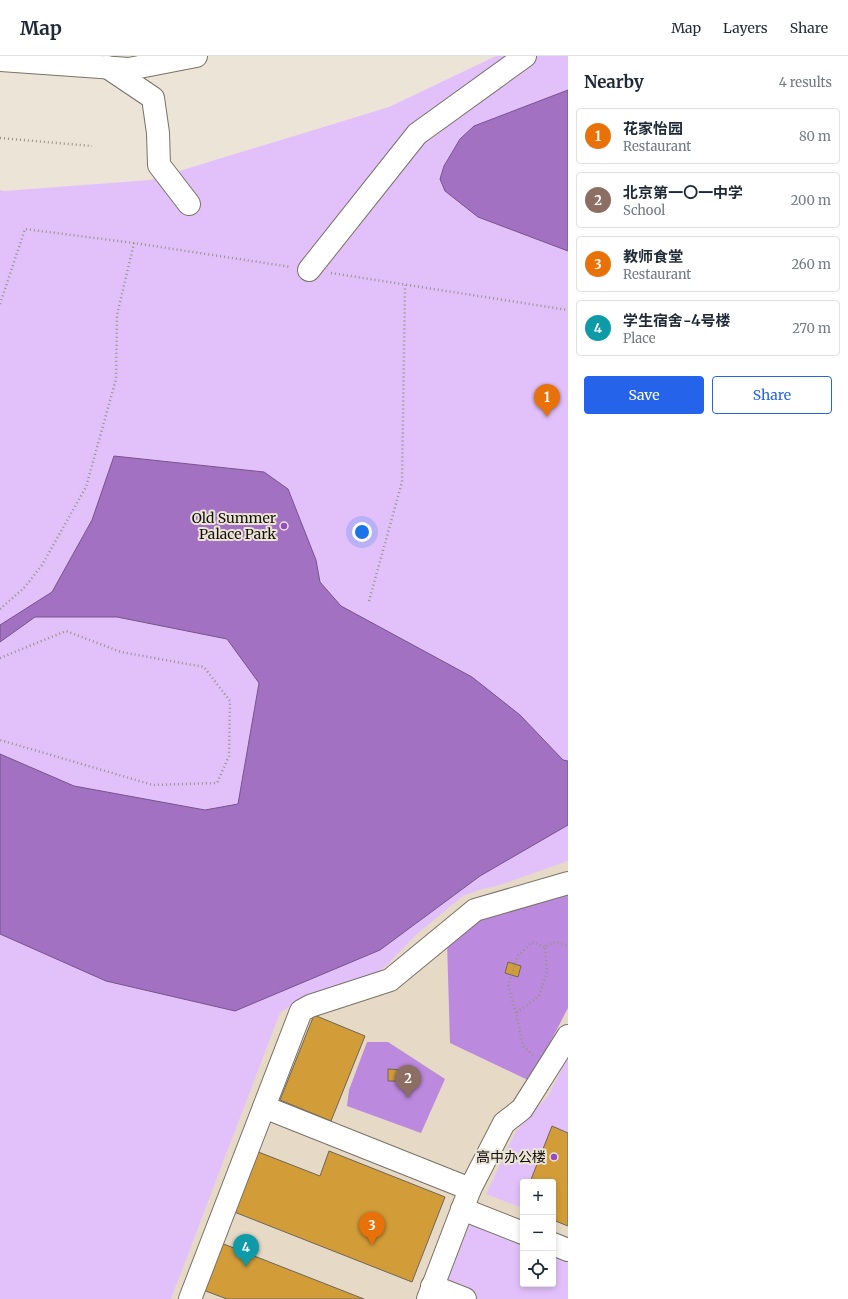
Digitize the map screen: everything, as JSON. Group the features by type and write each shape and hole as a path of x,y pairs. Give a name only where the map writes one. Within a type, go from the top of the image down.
{"main road":[{"path":"0,60 129,69 196,56"},
{"path":"309,270 417,134 525,56"},
{"path":"107,67 153,98 158,133 159,165 189,204"},
{"path":"190,1299 301,1011 310,1006 390,980 475,910 568,883"},
{"path":"465,1299 430,1293 466,1199 504,1123 522,1109 568,1036"},
{"path":"264,1107 466,1199 520,1231"},
{"path":"556,1245 568,1250"}],"path":[{"path":"0,138 92,146"},
{"path":"0,304 25,230 134,243 568,310"},
{"path":"0,610 24,588 42,565 86,487 116,379 117,315 134,243"},
{"path":"369,601 402,482 405,285"},
{"path":"0,658 66,631 121,652 204,667 230,701 229,756 217,783 153,785 0,740"},
{"path":"547,1068 523,1046 516,1012 508,986 517,957 532,942 545,947 555,942 568,946"},
{"path":"516,1012 539,996 547,973 545,947"}],"shaded area":[{"name":"Old Summer Palace Park","path":"496,56 568,56 568,861 500,885 463,896 417,934 387,965 370,978 304,997 280,1013 171,1299 0,1299 0,190 4,191 150,180 389,107"},
{"path":"568,90 568,251 478,217 445,191 440,179 444,166 460,139 474,126"},
{"path":"114,456 264,472 288,489 316,560 320,582 341,606 472,677 520,715 563,760 568,761 568,825 480,876 380,950 235,1011 106,981 0,934 0,754 74,786 205,810 238,804 259,683 227,639 117,617 35,617 0,642 0,625 52,592 92,520"},
{"path":"568,861 568,1299 171,1299 280,1013 304,997 387,965 417,934 463,896 500,885"},
{"path":"568,889 568,1008 530,1081 450,1043 447,940 477,914"},
{"path":"367,1042 388,1042 445,1079 421,1133 347,1106 349,1090"},
{"path":"568,1057 568,1133 552,1127 531,1179 520,1179 520,1207 486,1194 516,1131 548,1096"},
{"path":"462,1209 520,1232 520,1287 556,1287 556,1245 568,1250 568,1299 465,1299 432,1286"}],"building":[{"path":"508,962 521,966 518,977 505,973"},
{"path":"314,1015 365,1036 331,1121 280,1100"},
{"path":"388,1069 402,1070 402,1081 388,1081"},
{"name":"高中办公楼","path":"552,1126 568,1133 568,1226 556,1221 556,1179 531,1179"},
{"path":"248,1148 320,1176 329,1151 445,1197 412,1282 224,1208"},
{"path":"221,1243 364,1299 227,1299 203,1290"}],"place":[{"name":"花家怡园","path":"547,417"},
{"name":"Old Summer Palace Park","path":"284,526"},
{"name":"北京第一〇一中学","path":"408,1098"},
{"name":"高中办公楼","path":"554,1157"},
{"name":"教师食堂","path":"372,1245"},
{"name":"学生宿舍-4号楼","path":"246,1267"}]}
